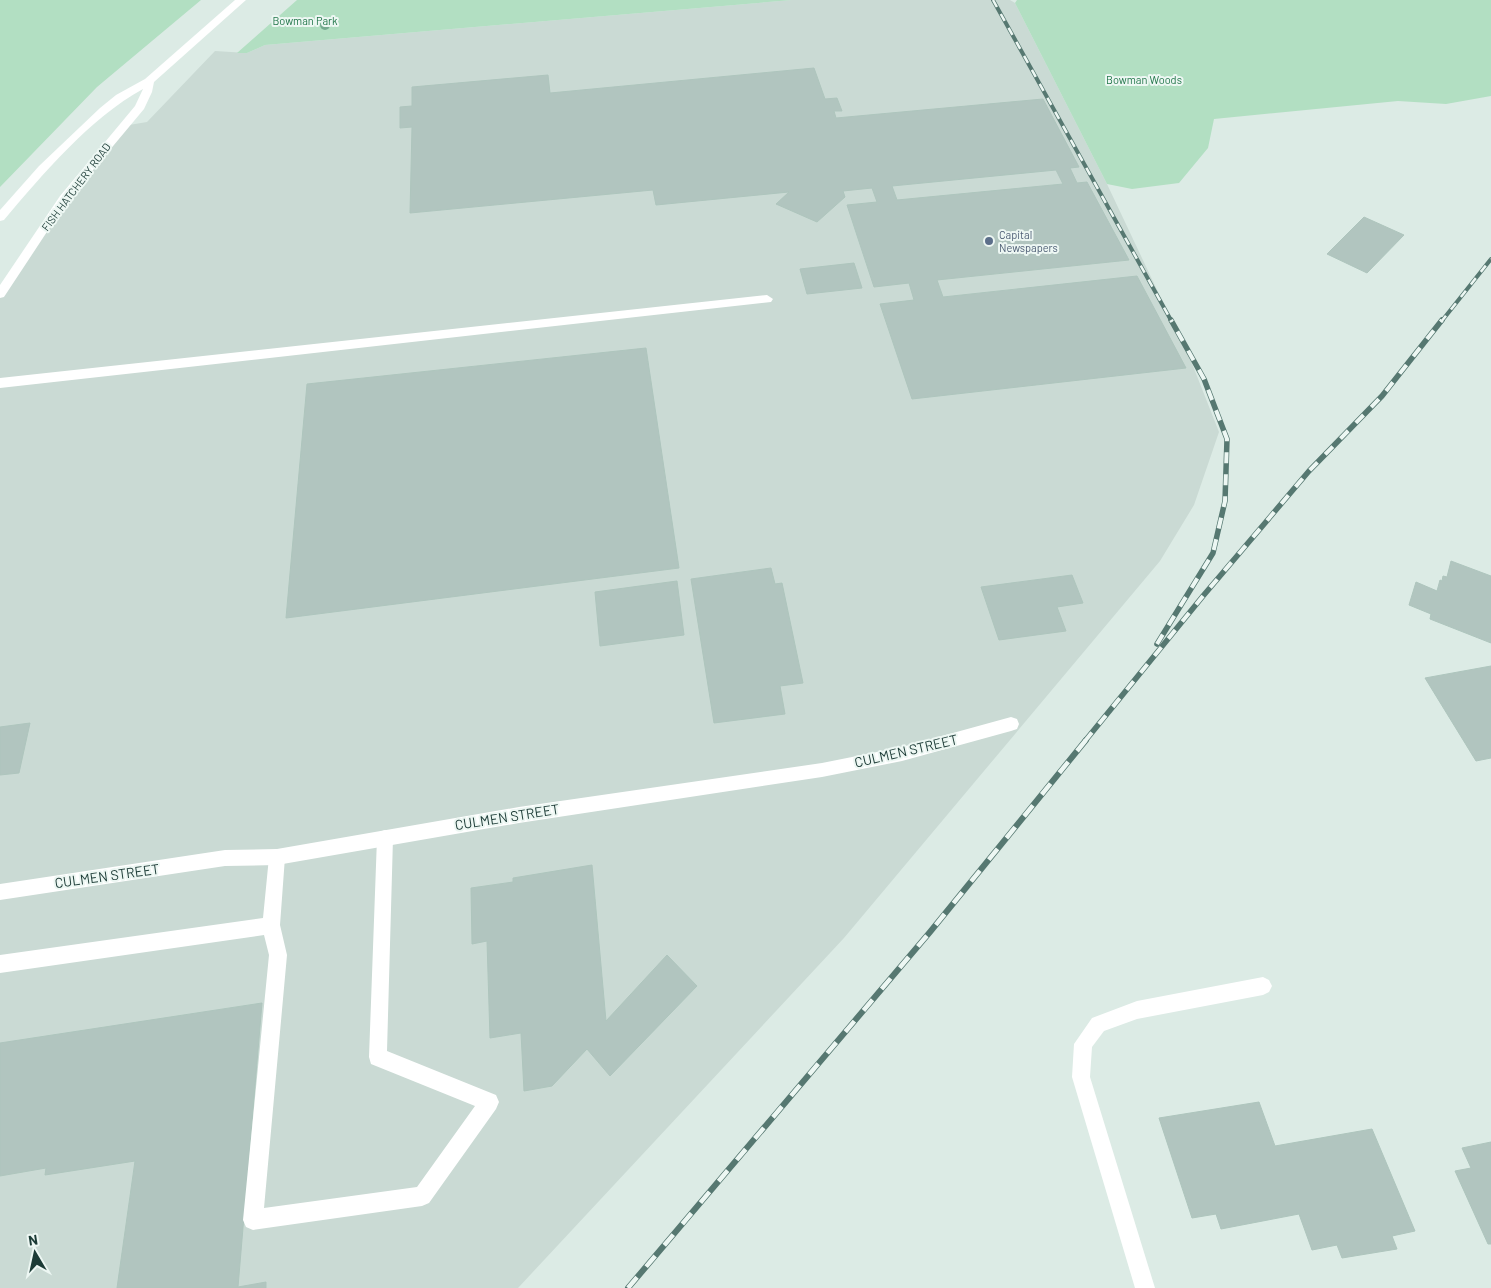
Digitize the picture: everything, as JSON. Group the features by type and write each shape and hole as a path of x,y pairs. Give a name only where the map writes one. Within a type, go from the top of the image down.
{"main road":[{"path":"0,217 55,156 104,110 120,97 149,80 241,0"},
{"name":"FISH HATCHERY ROAD","path":"0,294 64,198 140,107 147,92 149,80"},
{"path":"0,383 767,299"},
{"name":"CULMEN STREET","path":"0,892 225,858 277,857 520,815 822,770 902,754 1011,724"},
{"path":"277,857 272,925 278,956 253,1220 422,1196 489,1102 378,1057 386,838"},
{"path":"0,964 272,925"},
{"path":"1145,1288 1081,1077 1083,1044 1098,1024 1137,1010 1263,986"}],"shaded area":[{"path":"792,0 1010,0 1015,3 1107,184 1193,366 1219,432 1194,505 1160,561 844,938 518,1288 0,1288 0,294 15,270 123,126 147,122 215,51 247,53 265,45"}],"green space":[{"path":"0,0 201,0 97,87 0,187"},
{"name":"Bowman Park","path":"297,0 792,0 265,45 247,53 237,53"},
{"name":"Bowman Woods","path":"1017,0 1491,0 1491,96 1446,104 1398,101 1214,119 1208,148 1179,183 1132,189 1107,184 1015,3"}],"building":[{"name":"Capital Newspapers","path":"814,68 825,99 837,98 842,111 834,111 836,118 1043,99 1079,167 1070,168 1077,183 1087,182 1129,260 937,280 943,297 1137,276 1186,368 912,399 880,304 914,300 909,283 874,287 847,205 877,202 872,188 843,191 845,197 817,222 776,204 789,192 656,205 653,190 410,213 412,127 400,128 400,107 412,106 412,87 548,75 550,93","holes":["1056,170 1063,184 897,200 892,186"]},
{"path":"1364,217 1404,235 1367,273 1327,254"},
{"path":"854,263 862,288 807,294 800,269"},
{"path":"646,348 679,568 286,618 307,384"},
{"path":"1451,561 1491,576 1491,643 1430,619 1431,614 1409,605 1416,582 1437,591 1440,580 1442,581 1443,576 1447,577"},
{"path":"771,568 775,584 782,583 803,683 780,686 785,714 714,723 691,579"},
{"path":"1072,575 1083,603 1057,607 1066,631 999,640 981,587"},
{"path":"677,581 684,635 600,646 595,592"},
{"path":"1491,666 1491,758 1476,761 1425,678"},
{"path":"30,723 19,773 0,775 0,727"},
{"path":"592,865 606,1021 667,955 697,986 610,1076 587,1049 552,1086 524,1091 521,1033 490,1038 487,941 472,944 471,888 513,882 513,878"},
{"path":"262,1003 238,1287 266,1282 266,1288 117,1288 135,1161 45,1175 46,1168 0,1176 0,1043"},
{"path":"1259,1102 1275,1146 1372,1129 1415,1231 1392,1236 1397,1249 1342,1258 1337,1245 1312,1250 1299,1214 1221,1229 1216,1214 1192,1218 1159,1118"},
{"path":"1491,1142 1491,1244 1488,1244 1455,1171 1471,1168 1462,1148"}],"railway":[{"path":"993,0 1172,322"},
{"path":"1441,322 1491,259"},
{"path":"1157,644 1213,553 1225,501 1227,439 1204,379 1171,320"},
{"path":"1085,741 1203,596 1309,471 1382,396 1442,320"},
{"path":"628,1288 930,932 1086,740"}],"place":[{"name":"Capital Newspapers","path":"989,241"}]}
